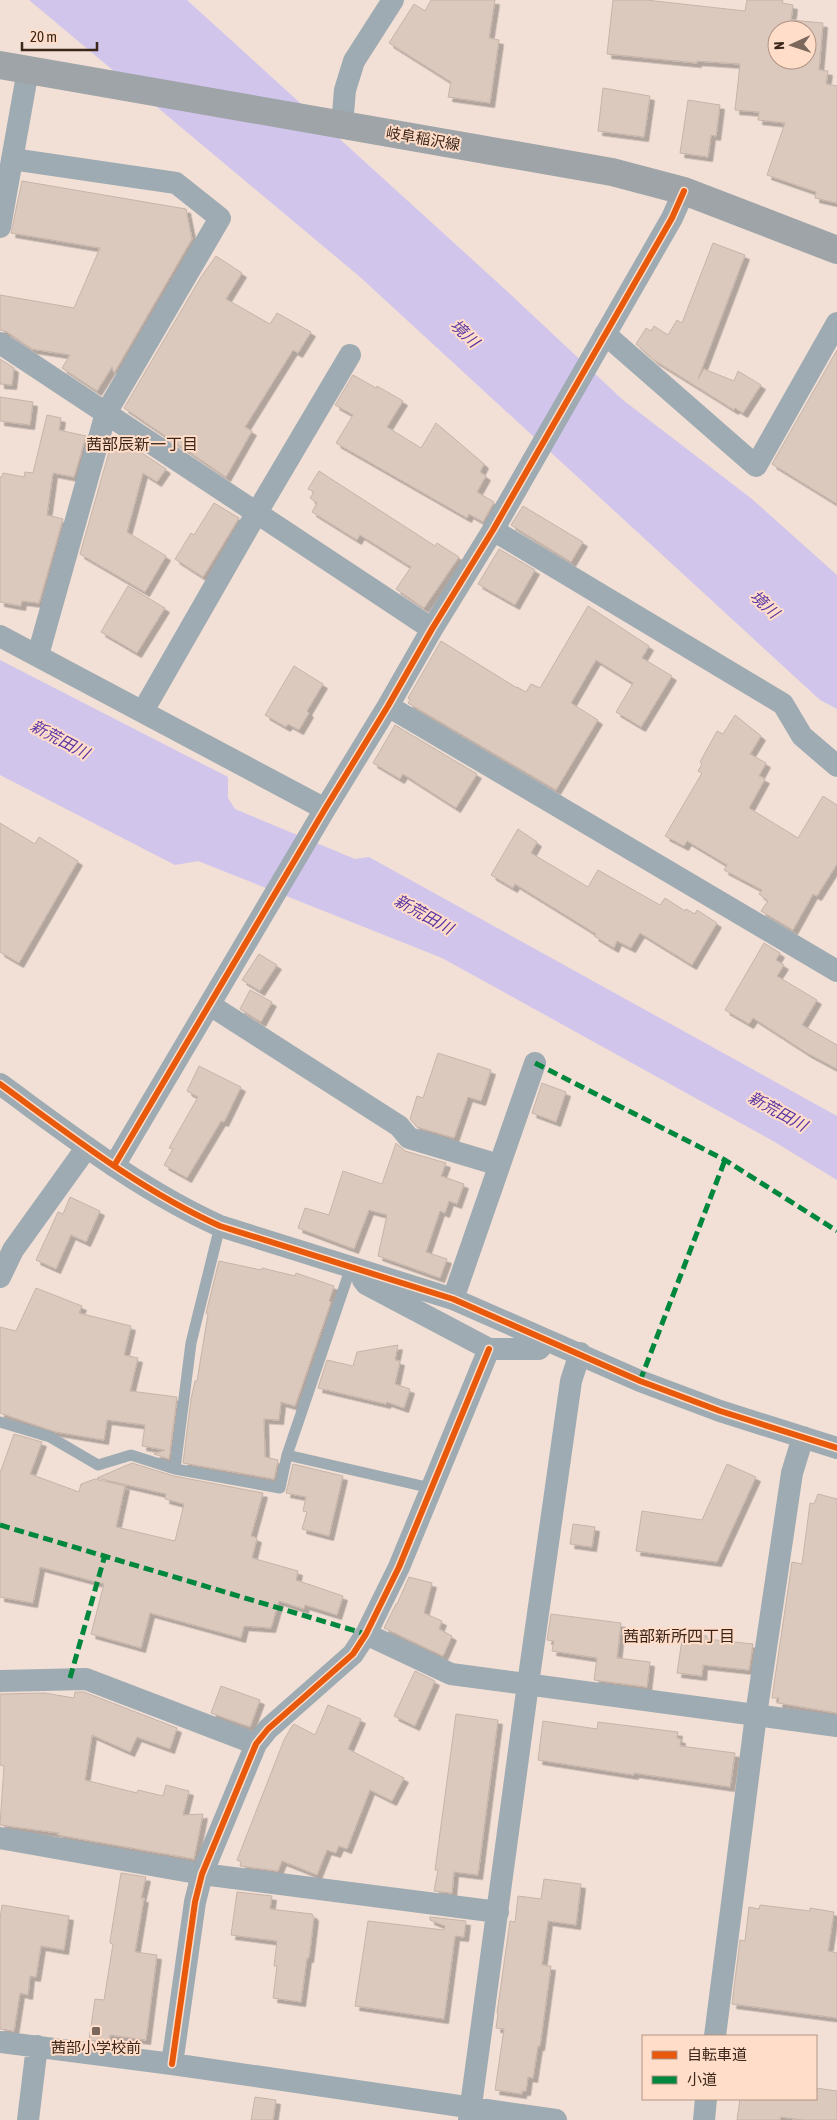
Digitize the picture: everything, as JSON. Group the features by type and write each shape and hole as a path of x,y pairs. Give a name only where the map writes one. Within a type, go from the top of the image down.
{"main road":[{"name":"岐阜稲沢線","path":"0,65 612,172 684,191 837,250"}],"street":[{"path":"339,124 345,90 354,61 393,0"},
{"path":"0,227 28,70"},
{"path":"12,159 176,183 220,218 106,413 38,655"},
{"path":"114,1166 321,815 493,530 672,218 684,191"},
{"path":"603,337 756,466 837,323"},
{"path":"0,343 432,629"},
{"path":"143,711 350,355"},
{"path":"493,530 783,704 802,736 837,766"},
{"path":"0,636 143,711 321,815"},
{"path":"388,706 837,971"},
{"path":"210,1005 399,1126 409,1138 499,1165"},
{"path":"453,1299 535,1063"},
{"path":"0,1084 114,1166 199,1216 220,1226 453,1299 580,1353 640,1381 720,1411 837,1448"},
{"path":"0,1277 6,1249 87,1147"},
{"path":"351,1267 366,1284 488,1349 539,1349 548,1340"},
{"path":"172,2064 195,1902 202,1874 256,1744 268,1729 353,1654 366,1634 400,1568 488,1349"},
{"path":"470,2114 571,1381 580,1353"},
{"path":"714,2035 756,1715 792,1472 803,1437"},
{"path":"366,1634 451,1674 837,1726"},
{"path":"0,1681 86,1679 256,1744"},
{"path":"0,1838 202,1874 498,1912"},
{"path":"0,2042 172,2064 470,2114 556,2120"},
{"path":"28,2120 37,2046"},
{"path":"704,2120 706,2100"}],"lane":[{"path":"174,1469 190,1343 220,1226"},
{"path":"0,1422 50,1437 98,1465 131,1455 174,1469 280,1488 287,1455 351,1267"},
{"path":"287,1455 431,1488"}],"water":[{"name":"境川","path":"29,0 187,0 508,292 623,400 752,499 837,575 837,709 820,700 360,277"},
{"name":"新荒田川","path":"0,660 228,777 228,798 235,809 355,859 369,857 837,1116 837,1180 773,1141 442,958 198,861 175,865 0,775"}],"building":[{"path":"431,0 495,0 489,38 499,40 490,103 448,97 451,82 389,43 414,4 425,11"},
{"path":"613,0 646,0 745,11 747,0 783,0 782,3 793,5 791,20 767,20 767,70 817,70 817,22 823,23 819,70 828,71 826,84 837,86 837,203 815,198 816,192 767,175 785,123 758,120 759,112 735,110 740,64 697,61 697,63 607,54"},
{"path":"603,88 650,96 644,137 598,131"},
{"path":"688,100 720,105 716,136 711,135 708,157 680,153"},
{"path":"22,181 186,209 192,239 114,373 112,367 97,391 62,368 70,355 32,349 7,332 0,330 0,295 74,308 100,248 11,233"},
{"path":"713,243 745,255 698,379 704,369 734,381 738,371 761,385 743,413 735,408 734,410 654,360 636,344 646,328 651,331 654,326 668,335 677,320 682,323"},
{"path":"216,256 242,273 226,299 270,324 277,313 311,332 298,353 293,350 245,427 252,431 226,477 124,408 201,277"},
{"path":"837,350 837,504 772,464"},
{"path":"0,359 14,368 12,385 0,384"},
{"path":"353,375 403,401 387,427 421,448 436,423 484,464 480,472 486,476 477,492 494,502 483,522 469,514 467,518 336,443 353,415 335,405"},
{"path":"0,397 33,402 30,425 0,421"},
{"path":"47,415 61,418 59,430 86,436 74,477 53,473 47,515 63,519 39,603 22,601 21,606 0,602 0,477 2,477 3,473 24,477 25,472 33,473"},
{"path":"113,438 127,443 166,469 157,482 143,473 127,532 166,556 145,592 80,554"},
{"path":"319,471 435,546 437,543 459,557 424,608 396,589 411,567 360,535 357,540 312,512 317,503 310,498 314,492 308,489"},
{"path":"214,503 239,518 203,577 175,559 191,533 194,535"},
{"path":"523,506 583,542 571,562 511,525"},
{"path":"499,549 535,570 515,605 478,584"},
{"path":"128,586 165,608 137,653 101,632"},
{"path":"588,606 649,646 642,658 672,676 641,727 616,712 633,683 596,660 571,703 598,720 556,790 408,703 410,700 408,698 441,641 517,688 526,692 531,684 540,688"},
{"path":"294,666 323,684 307,711 309,713 299,730 288,724 286,727 265,715"},
{"path":"735,715 761,736 750,754 766,763 759,776 765,779 749,808 798,838 823,796 837,805 837,864 817,896 813,894 793,930 761,911 768,901 759,894 762,890 724,870 727,865 687,841 684,846 665,836 702,773 698,771 702,764 700,762 717,731 723,734"},
{"path":"395,725 477,774 456,808 403,774 400,779 373,763"},
{"path":"0,823 35,844 39,837 78,861 19,963 0,952"},
{"path":"518,829 537,842 531,853 588,887 598,870 660,905 665,898 685,911 686,909 695,914 697,910 717,923 692,965 640,933 631,948 617,941 614,948 594,936 596,934 515,884 513,888 491,875"},
{"path":"764,943 780,953 776,960 784,965 777,976 817,1000 802,1025 837,1045 837,1069 807,1053 753,1018 749,1024 725,1010"},
{"path":"259,954 277,965 260,991 242,980"},
{"path":"250,990 272,1002 261,1022 240,1009"},
{"path":"438,1053 491,1070 481,1101 468,1097 454,1138 417,1127 410,1119 417,1096 423,1098"},
{"path":"199,1066 241,1087 224,1122 221,1121 187,1178 164,1165 173,1149 169,1148 198,1097 187,1091"},
{"path":"542,1083 566,1092 556,1122 532,1113"},
{"path":"396,1143 405,1151 446,1163 441,1176 464,1184 457,1204 449,1201 445,1213 440,1211 426,1252 447,1259 440,1278 378,1256 387,1215 369,1210 354,1249 298,1228 305,1208 329,1215 343,1171 382,1184"},
{"path":"70,1197 100,1211 86,1242 71,1235 56,1269 36,1260 58,1212 63,1214"},
{"path":"219,1261 295,1276 296,1273 334,1286 329,1301 331,1302 295,1406 281,1402 279,1420 264,1419 265,1457 278,1460 274,1479 183,1463 191,1399 195,1381 197,1381 208,1314 206,1313"},
{"path":"36,1288 82,1306 79,1313 131,1326 124,1355 138,1358 130,1391 177,1397 169,1459 154,1454 165,1450 142,1446 145,1425 107,1420 104,1440 56,1432 0,1413 0,1327 16,1331"},
{"path":"398,1345 395,1360 400,1361 395,1384 410,1389 404,1408 387,1402 386,1404 318,1388 327,1360 353,1366 357,1352"},
{"path":"14,1434 42,1442 30,1474 79,1492 81,1484 95,1479 125,1486 116,1527 175,1541 184,1504 165,1499 166,1494 97,1478 132,1463 174,1476 263,1493 251,1536 257,1538 252,1558 298,1571 296,1580 343,1596 337,1615 305,1605 304,1609 279,1601 271,1628 244,1626 241,1638 150,1613 141,1648 91,1634 104,1584 40,1567 33,1603 0,1597 0,1473"},
{"path":"293,1464 343,1476 329,1536 302,1529 307,1512 303,1511 306,1497 286,1493"},
{"path":"727,1464 756,1477 717,1562 636,1551 642,1511 702,1520"},
{"path":"818,1494 837,1499 837,1713 778,1703 779,1698 772,1698 792,1562 802,1564 810,1503 814,1504"},
{"path":"573,1524 595,1527 592,1547 570,1544"},
{"path":"409,1577 432,1583 424,1613 442,1621 439,1629 452,1636 443,1656 384,1628"},
{"path":"551,1614 621,1623 617,1658 650,1662 647,1687 594,1680 597,1658 552,1651 554,1641 547,1640"},
{"path":"683,1633 707,1636 707,1639 753,1644 749,1670 703,1665 702,1676 677,1673"},
{"path":"415,1671 435,1681 415,1726 394,1716"},
{"path":"221,1686 260,1700 250,1727 211,1713"},
{"path":"75,1692 84,1692 177,1728 170,1749 137,1737 130,1752 92,1735 85,1780 137,1793 138,1790 163,1796 166,1785 189,1791 183,1815 203,1814 194,1859 58,1835 59,1833 0,1825 4,1766 0,1765 0,1694 45,1693 74,1698"},
{"path":"328,1705 361,1719 348,1749 404,1778 392,1801 370,1790 347,1849 339,1846 336,1853 327,1850 317,1875 282,1861 278,1871 240,1866 241,1862 237,1860 284,1740 294,1724 315,1735"},
{"path":"456,1714 498,1720 478,1875 454,1872 452,1893 434,1891 438,1870 435,1870"},
{"path":"543,1721 597,1729 598,1722 678,1732 677,1738 681,1739 680,1746 735,1753 730,1787 538,1760"},
{"path":"121,1873 146,1877 141,1898 144,1898 135,1952 157,1955 146,2040 110,2035 109,2043 89,2040 95,1999 104,2000 113,1944 110,1941"},
{"path":"544,1879 581,1884 576,1925 548,1921 542,1965 551,1966 540,2046 538,2046 533,2078 528,2077 526,2091 522,2091 522,2094 495,2090 504,2029 496,2028 497,2013 510,1921 515,1922 518,1896 541,1899"},
{"path":"237,1892 272,1896 270,1909 312,1914 314,1917 301,2002 273,1998 277,1966 274,1966 277,1941 231,1935"},
{"path":"2,1905 69,1916 64,1950 41,1946 36,1977 30,1976 28,1995 20,1993 14,2031 0,2029 0,1919"},
{"path":"760,1905 810,1911 810,1908 834,1912 828,1951 837,1953 837,2018 732,2004 740,1940 745,1941 749,1907 759,1909"},
{"path":"430,1917 466,1921 464,1937 455,1936 444,2019 355,2006 368,1921 444,1930 445,1926 430,1920"},
{"path":"817,2088 837,2091 837,2120 803,2120 781,2117 780,2120 737,2120 740,2100 817,2100"},
{"path":"255,2097 276,2100 273,2120 251,2120"}],"marked path":[{"path":"535,1063 725,1160 837,1231"},
{"path":"640,1381 725,1160"},
{"path":"0,1525 366,1634"},
{"path":"70,1678 105,1555"}],"cycle path":[{"path":"114,1166 432,629 493,530 672,218 684,191"},
{"path":"0,1084 106,1161 190,1212 220,1226 453,1299 640,1381 720,1411 837,1448"},
{"path":"172,2064 195,1902 202,1874 256,1744 268,1729 353,1654 366,1634 399,1567 489,1349"}],"place":[{"name":"茜部小学校前","path":"96,2031"}],"district":[{"name":"茜部辰新一丁目","path":"142,444"},
{"name":"茜部新所四丁目","path":"679,1636"}]}
